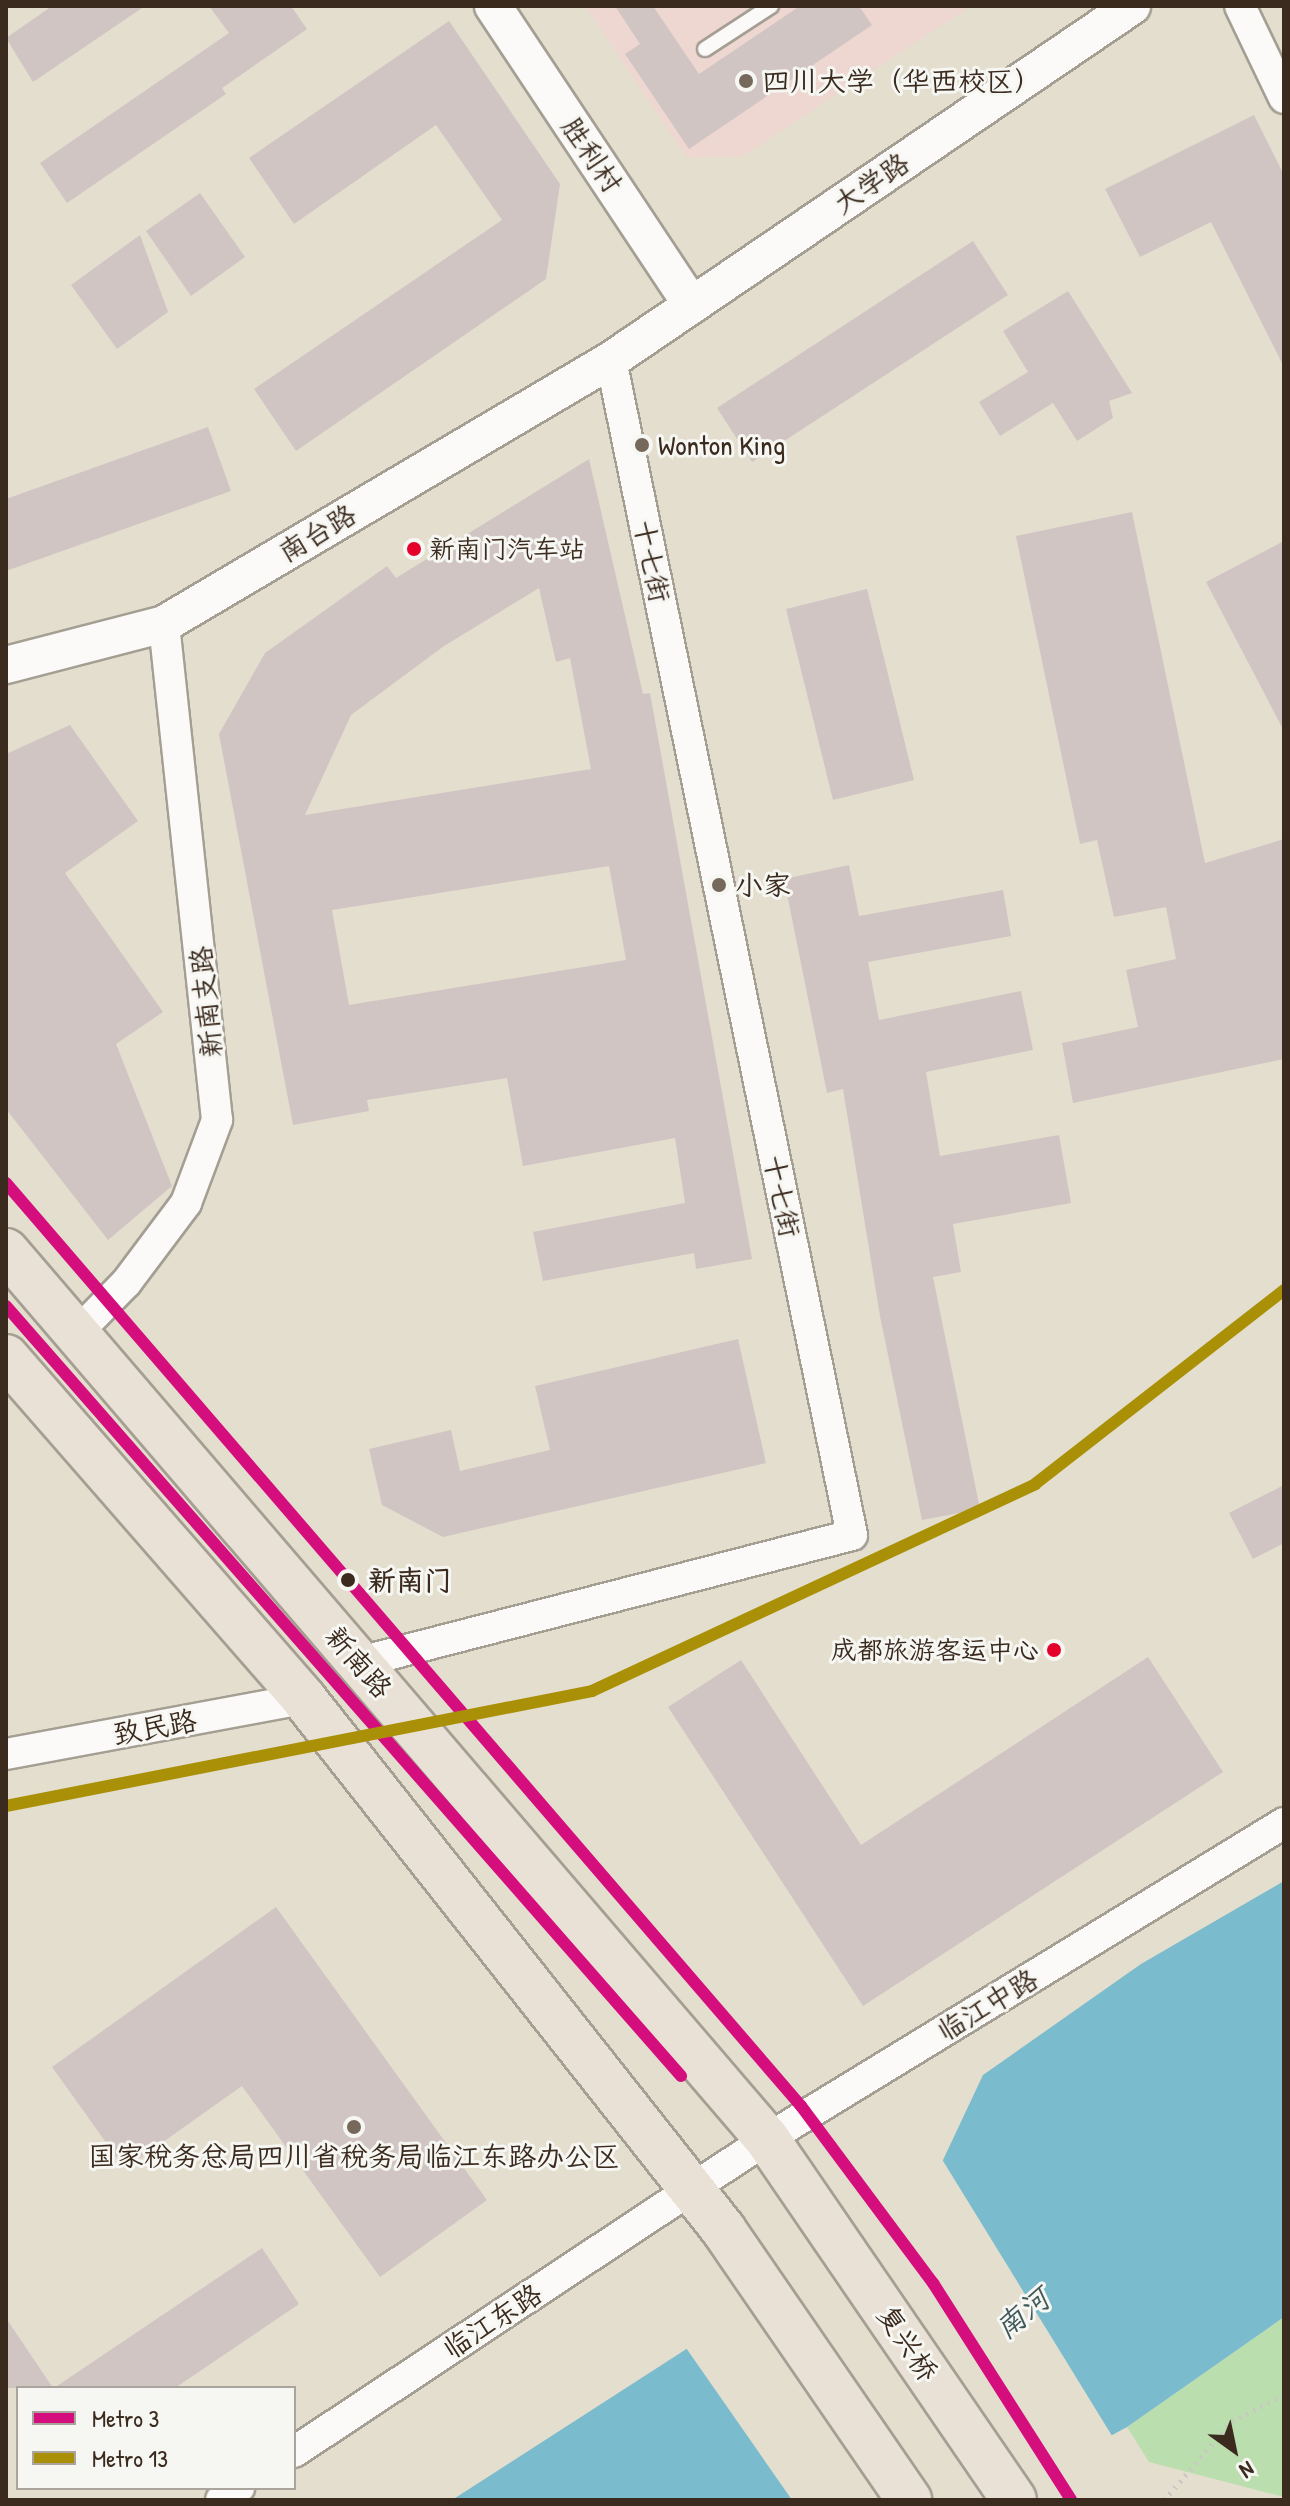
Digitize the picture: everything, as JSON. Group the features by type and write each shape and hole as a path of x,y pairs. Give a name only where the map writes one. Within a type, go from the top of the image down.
{"main road":[{"name":"新南路","path":"6,1251 75,1335 360,1662 803,2185"},
{"path":"6,1357 304,1699 723,2229 909,2500"},
{"name":"复兴桥","path":"803,2185 1014,2500"}],"street":[{"name":"胜利村","path":"493,6 692,305"},
{"name":"大学路","path":"611,360 1132,6"},
{"path":"1240,6 1284,98"},
{"name":"南台路","path":"6,665 164,624 611,360"},
{"name":"十七街","path":"360,1662 852,1535 611,360"},
{"name":"新南支路","path":"75,1335 126,1283 186,1203 217,1120 164,624"},
{"name":"致民路","path":"6,1754 304,1699"},
{"name":"临江中路","path":"691,2190 767,2139 1284,1823"},
{"name":"临江东路","path":"296,2451 691,2190"}],"lane":[{"path":"705,49 771,6"}],"path":[{"path":"1164,2500 1232,2421 1284,2395"}],"shaded area":[{"name":"四川大学（华西校区）","path":"585,6 971,6 743,156 687,158"}],"green space":[{"path":"1284,2317 1284,2497 1149,2462 1127,2427"}],"water":[{"name":"南河","path":"1284,1881 1284,2317 1127,2427 993,2500 452,2500 927,2194 983,2075 1141,1964"}],"pier":[{"path":"940,2156 1114,2439 1001,2500 792,2500 684,2345 924,2191"}],"building":[{"path":"52,6 145,6 33,82 6,38"},
{"path":"209,6 291,6 307,29 222,88 226,94 67,203 40,163 229,33"},
{"path":"615,6 653,6 699,74 800,6 859,6 872,25 689,149 625,54 640,44"},
{"path":"449,21 560,184 546,279 296,451 254,389 502,220 436,125 294,224 249,158"},
{"path":"1254,115 1284,175 1284,367 1211,222 1140,257 1105,189"},
{"path":"200,193 245,257 191,296 146,231"},
{"path":"140,235 168,312 117,349 71,285"},
{"path":"973,241 1008,295 752,462 717,408"},
{"path":"1068,291 1132,393 1109,401 1113,418 1077,441 1053,403 1000,436 979,402 1028,372 1003,331"},
{"path":"208,427 231,491 6,571 6,499"},
{"path":"589,459 643,694 650,693 752,1259 696,1269 694,1253 543,1281 533,1232 685,1203 675,1138 523,1166 507,1078 367,1100 369,1111 293,1125 219,734 265,653 387,566 396,578","holes":["539,588 556,662 570,658 591,769 305,815 351,715 444,646","609,866 626,960 349,1005 332,910"]},
{"path":"1132,512 1205,863 1284,839 1284,1059 1073,1103 1062,1043 1138,1027 1126,970 1176,959 1166,907 1114,917 1097,840 1080,844 1016,536"},
{"path":"1284,541 1284,731 1206,582"},
{"path":"867,589 914,780 833,800 786,609"},
{"path":"70,725 138,821 65,873 163,1012 116,1044 172,1186 108,1240 6,1109 6,754"},
{"path":"849,865 859,916 1003,890 1011,936 868,962 879,1020 1021,991 1033,1050 926,1072 940,1156 1059,1135 1071,1203 953,1224 961,1272 933,1277 980,1509 922,1520 880,1316 843,1089 827,1093 784,879"},
{"path":"738,1339 766,1463 443,1537 382,1505 369,1449 451,1430 460,1471 550,1450 535,1386"},
{"path":"1284,1485 1284,1543 1253,1559 1229,1513"},
{"path":"1148,1657 1223,1772 863,2006 668,1707 741,1660 861,1845"},
{"name":"国家税务总局四川省税务局临江东路办公区","path":"276,1907 487,2200 380,2277 242,2086 125,2169 52,2067"},
{"path":"262,2248 299,2304 178,2386 57,2386"},
{"path":"6,2318 52,2386 6,2388"}],"metro line":[{"name":"3","path":"6,1183 801,2106 933,2283 1071,2500"},
{"name":"13","path":"6,1806 592,1691 1035,1484 1284,1290"},
{"name":"3","path":"6,1306 681,2076"}],"place":[{"name":"四川大学（华西校区）","path":"746,81"},
{"name":"Wonton King","path":"642,445"},
{"name":"新南门汽车站","path":"414,549"},
{"name":"小家","path":"719,885"},
{"name":"新南门","path":"348,1580"},
{"name":"成都旅游客运中心","path":"1054,1650"},
{"name":"国家税务总局四川省税务局临江东路办公区","path":"354,2127"}]}
